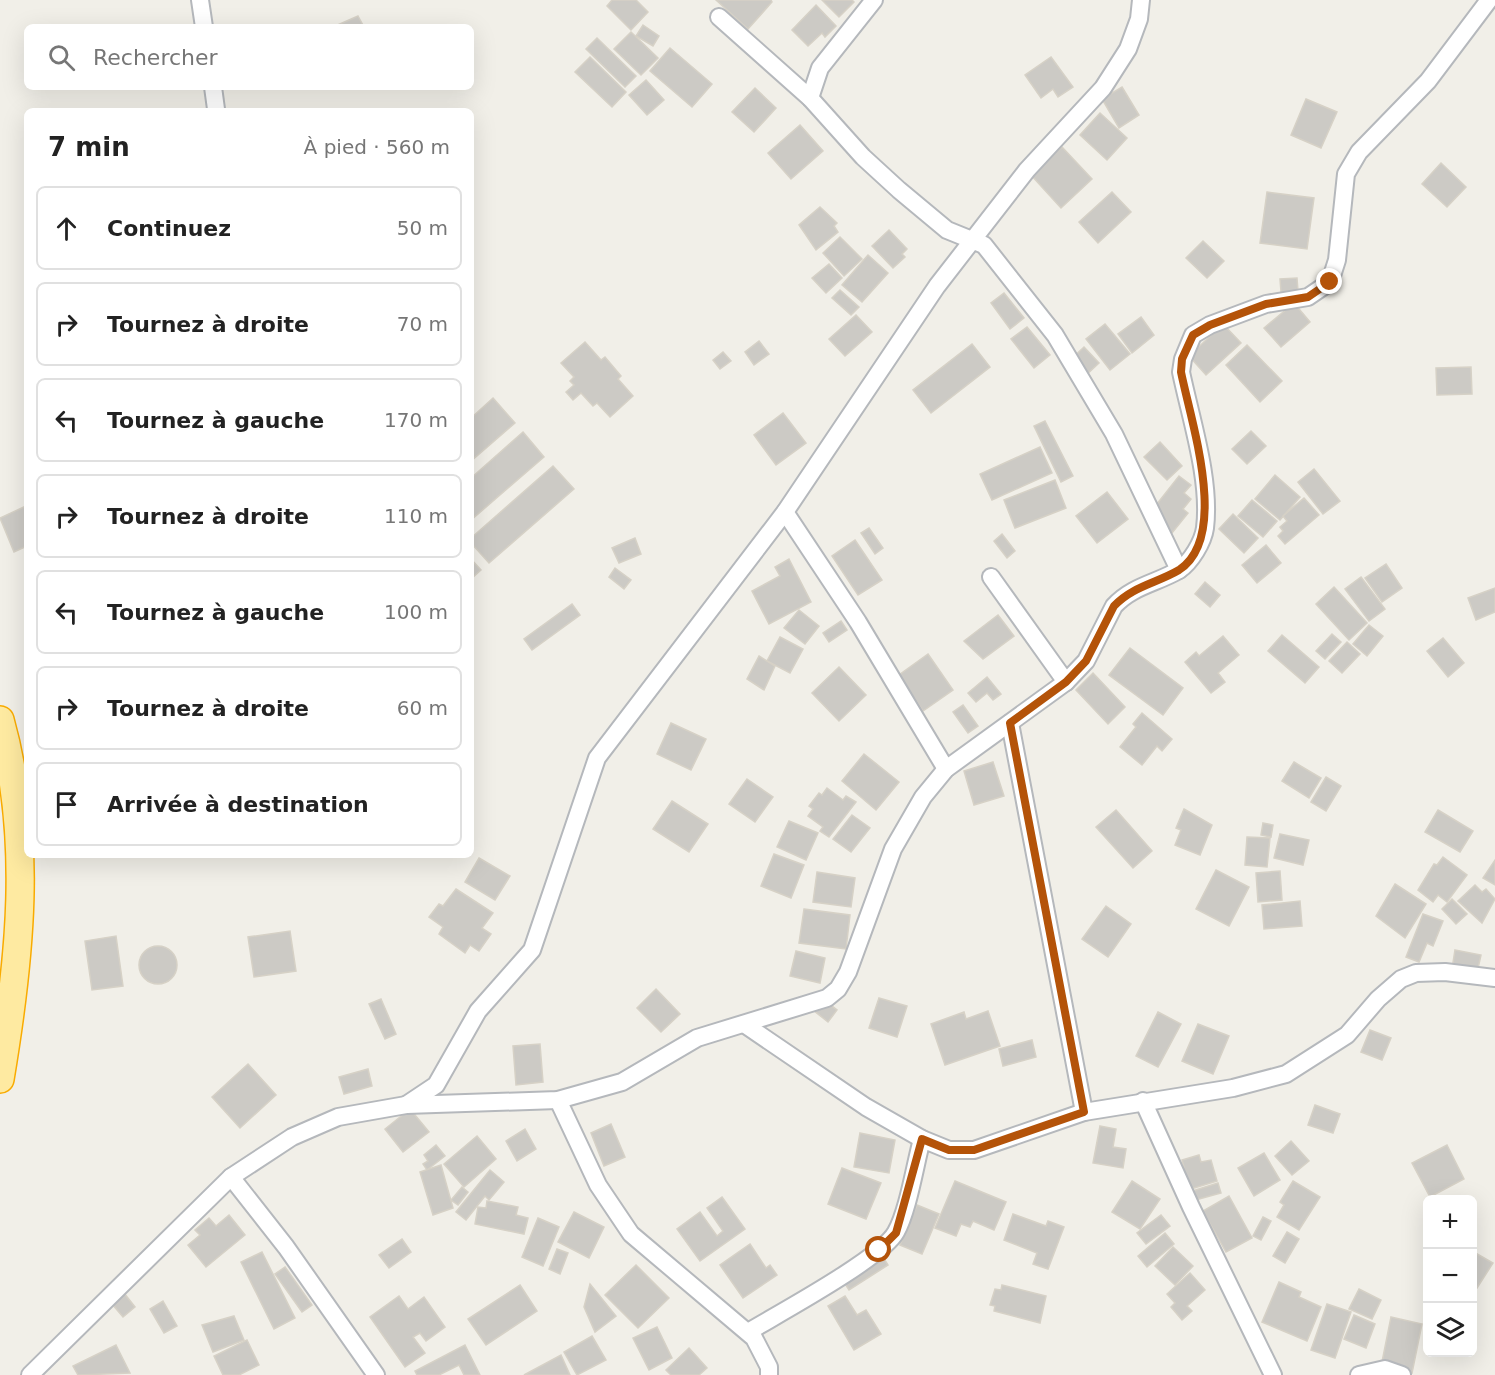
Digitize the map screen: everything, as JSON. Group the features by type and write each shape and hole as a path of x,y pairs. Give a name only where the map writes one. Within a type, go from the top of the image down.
{"highway":[{"path":"0,720 12,762 19,833 22,913 12,1008 0,1078"}],"street":[{"path":"200,0 204,24"},
{"path":"810,98 820,68 874,0"},
{"path":"406,1105 436,1085 478,1011 532,950 597,758 785,512 937,286 1027,170 1102,88 1128,49 1139,19 1141,0"},
{"path":"30,1375 231,1177 292,1137 338,1117 406,1105 558,1100 622,1082 697,1038 826,998 838,989 848,972 893,849 922,797 946,769 1066,682 1086,661 1114,606 1120,599 1146,583 1179,570 1196,551 1205,530 1206,492 1181,372 1187,345 1193,335 1210,325 1266,304 1308,297 1330,282 1337,260 1347,174 1359,152 1428,81 1489,0"},
{"path":"719,17 810,98 863,157 899,190 947,230 984,245 1055,335 1114,434 1179,570"},
{"path":"213,90 216,108"},
{"path":"785,512 858,622 946,769"},
{"path":"991,577 1066,682"},
{"path":"1010,723 1084,1112"},
{"path":"744,1024 866,1107 922,1139 949,1150 974,1150 1084,1112 1233,1088 1286,1074 1347,1035 1378,999 1401,979 1416,973 1444,972 1495,978"},
{"path":"558,1100 598,1185 631,1234 692,1288 748,1332 769,1367 769,1375"},
{"path":"1143,1101 1191,1207 1273,1375"},
{"path":"748,1332 850,1270 879,1250 896,1233 922,1139"},
{"path":"231,1177 286,1247 376,1375"},
{"path":"1359,1375 1385,1370 1402,1375"}],"building":[{"path":"612,0 636,0 648,12 631,30 607,6"},
{"path":"716,0 771,0 772,2 748,29"},
{"path":"822,0 852,0 854,2 839,17"},
{"path":"816,5 836,26 825,37 822,33 808,46 792,30"},
{"path":"358,16 362,24 340,24"},
{"path":"643,25 659,36 653,46 636,36"},
{"path":"631,32 658,58 641,75 614,49"},
{"path":"597,38 636,76 625,87 586,49"},
{"path":"670,48 712,84 692,107 650,71"},
{"path":"590,57 626,92 612,107 575,72"},
{"path":"1051,57 1073,87 1058,97 1053,89 1041,98 1025,75"},
{"path":"646,80 664,100 647,115 629,95"},
{"path":"1122,87 1139,115 1119,128 1102,99"},
{"path":"755,88 776,108 754,132 732,112"},
{"path":"1306,99 1337,112 1321,148 1291,135"},
{"path":"1100,113 1127,138 1107,160 1080,135"},
{"path":"800,125 823,151 791,179 768,153"},
{"path":"1062,147 1092,179 1061,208 1031,175"},
{"path":"1441,163 1466,187 1447,207 1422,184"},
{"path":"1112,192 1131,212 1098,243 1079,222"},
{"path":"1267,192 1314,198 1307,249 1260,243"},
{"path":"820,207 837,223 834,226 838,232 816,250 799,225"},
{"path":"889,230 907,249 902,254 905,257 893,268 872,246"},
{"path":"840,237 862,259 844,276 823,253"},
{"path":"1203,241 1224,261 1207,278 1186,258"},
{"path":"868,255 888,273 862,302 842,285"},
{"path":"829,264 842,278 826,293 812,278"},
{"path":"1297,278 1298,291 1281,292 1280,279"},
{"path":"840,290 859,307 851,315 832,298"},
{"path":"1004,293 1024,318 1010,329 991,303"},
{"path":"1294,303 1310,322 1281,347 1264,328"},
{"path":"856,315 872,332 845,356 829,339"},
{"path":"1141,317 1154,335 1132,353 1118,334"},
{"path":"1105,324 1130,354 1110,370 1086,339"},
{"path":"1223,324 1241,343 1206,375 1189,356"},
{"path":"1027,327 1050,355 1034,368 1011,339"},
{"path":"759,341 769,354 754,365 745,352"},
{"path":"585,342 601,360 605,357 621,376 618,379 633,396 610,417 597,403 593,406 581,393 573,400 566,392 574,385 570,381 574,377 561,363"},
{"path":"972,344 990,367 931,413 913,390"},
{"path":"1247,345 1282,381 1260,402 1226,365"},
{"path":"1084,347 1099,363 1083,378 1068,362"},
{"path":"723,352 731,361 720,369 713,360"},
{"path":"1471,367 1472,394 1437,395 1436,368"},
{"path":"493,398 515,423 474,458 474,415"},
{"path":"783,413 806,443 776,465 754,435"},
{"path":"1045,421 1073,476 1061,482 1034,426"},
{"path":"1251,431 1266,446 1247,464 1232,449"},
{"path":"523,432 544,457 474,517 474,475"},
{"path":"1160,442 1182,466 1167,480 1144,457"},
{"path":"1040,447 1052,473 992,500 980,474"},
{"path":"553,466 574,489 489,563 474,546 474,535"},
{"path":"1314,469 1340,501 1323,514 1298,482"},
{"path":"1275,475 1300,497 1280,520 1255,499"},
{"path":"1179,476 1191,485 1184,493 1191,499 1183,509 1188,513 1172,533 1149,514"},
{"path":"1055,480 1066,508 1015,528 1004,500"},
{"path":"1107,492 1128,519 1097,543 1076,516"},
{"path":"1304,498 1319,515 1285,544 1278,536 1283,531 1280,527 1287,521 1283,516"},
{"path":"1252,500 1277,521 1263,537 1238,516"},
{"path":"24,507 24,547 14,552 0,518"},
{"path":"1233,514 1258,538 1244,553 1219,529"},
{"path":"869,528 883,548 875,554 861,533"},
{"path":"1002,534 1015,551 1007,558 994,541"},
{"path":"635,538 641,554 619,563 612,548"},
{"path":"855,540 882,580 858,595 832,556"},
{"path":"1266,545 1281,563 1257,583 1242,565"},
{"path":"789,559 811,602 769,624 752,591 780,576 775,567"},
{"path":"474,562 481,570 474,576"},
{"path":"1386,564 1402,588 1382,602 1365,578"},
{"path":"615,568 631,580 624,589 609,577"},
{"path":"1361,577 1385,609 1369,621 1345,589"},
{"path":"1205,582 1220,595 1210,607 1195,594"},
{"path":"1334,587 1367,623 1349,640 1316,604"},
{"path":"1495,588 1495,612 1476,620 1468,598"},
{"path":"572,604 580,615 532,650 524,639"},
{"path":"799,610 819,626 805,644 784,628"},
{"path":"998,615 1014,636 983,659 964,641"},
{"path":"841,621 847,630 829,642 823,633"},
{"path":"1369,625 1383,636 1367,656 1353,644"},
{"path":"1332,634 1341,642 1325,659 1316,651"},
{"path":"1282,635 1319,667 1305,683 1268,651"},
{"path":"1223,636 1239,655 1218,673 1225,682 1211,693 1185,662 1196,652 1199,656"},
{"path":"780,637 803,649 790,673 767,661"},
{"path":"1443,638 1464,663 1448,677 1427,651"},
{"path":"1347,642 1360,654 1342,673 1329,661"},
{"path":"1130,648 1183,688 1163,715 1109,675"},
{"path":"928,654 953,690 923,711 899,675"},
{"path":"759,656 775,666 764,690 747,679"},
{"path":"839,667 866,695 839,721 812,693"},
{"path":"1093,673 1125,707 1108,724 1076,690"},
{"path":"987,677 1001,694 993,700 987,693 976,702 968,693"},
{"path":"963,705 978,726 968,733 953,712"},
{"path":"1142,713 1172,739 1162,751 1157,746 1142,765 1120,747 1136,727 1133,724"},
{"path":"671,723 706,739 691,770 657,754"},
{"path":"864,754 899,782 876,810 842,781"},
{"path":"993,762 1004,796 974,805 964,771"},
{"path":"1294,762 1321,778 1309,798 1282,781"},
{"path":"1326,777 1341,786 1326,811 1311,802"},
{"path":"747,779 773,797 755,822 729,804"},
{"path":"827,788 843,800 846,796 856,802 829,837 820,831 823,827 808,816 813,809 809,806 819,793 822,795"},
{"path":"672,801 708,824 689,852 653,829"},
{"path":"1184,809 1212,825 1200,855 1175,845 1181,830 1176,828"},
{"path":"1116,810 1152,851 1133,868 1096,827"},
{"path":"1438,810 1473,831 1460,852 1425,832"},
{"path":"852,815 870,828 851,852 833,839"},
{"path":"789,821 818,833 806,860 777,847"},
{"path":"1263,823 1273,825 1271,837 1261,835"},
{"path":"1280,834 1309,840 1303,865 1274,858"},
{"path":"1247,837 1270,838 1267,867 1245,865"},
{"path":"774,854 804,865 791,898 761,886"},
{"path":"1443,857 1467,875 1447,902 1438,895 1433,902 1418,890 1434,864 1437,865"},
{"path":"479,858 510,876 495,900 465,882"},
{"path":"1495,860 1495,885 1483,878"},
{"path":"1216,870 1249,887 1229,926 1196,909"},
{"path":"1280,871 1282,900 1258,902 1256,873"},
{"path":"817,872 855,878 851,907 813,902"},
{"path":"1395,884 1426,904 1405,938 1376,916"},
{"path":"1475,885 1482,892 1486,889 1495,899 1482,923 1458,901"},
{"path":"456,889 493,913 482,928 491,934 479,951 470,945 465,953 439,934 443,927 429,917 439,904 443,906"},
{"path":"1452,899 1467,914 1456,924 1442,909"},
{"path":"1300,901 1302,926 1264,929 1262,905"},
{"path":"1106,906 1131,924 1108,957 1082,939"},
{"path":"804,909 850,915 846,949 799,943"},
{"path":"1423,914 1443,921 1433,946 1427,943 1419,962 1406,957"},
{"path":"290,931 296,971 254,977 248,937"},
{"path":"116,936 123,986 92,990 85,941"},
{"path":"158,946 171,952 177,965 171,978 158,984 145,978 139,965 145,952"},
{"path":"1455,950 1481,955 1477,973 1452,969"},
{"path":"796,951 825,958 820,983 790,976"},
{"path":"656,989 680,1014 661,1032 637,1008"},
{"path":"822,998 837,1010 828,1022 813,1010"},
{"path":"879,998 907,1006 897,1037 869,1028"},
{"path":"381,999 396,1034 385,1039 369,1004"},
{"path":"988,1011 1000,1046 945,1065 931,1024 964,1012 966,1019"},
{"path":"1158,1012 1181,1024 1158,1067 1136,1056"},
{"path":"1198,1024 1229,1036 1213,1074 1182,1061"},
{"path":"1370,1030 1391,1038 1382,1060 1361,1052"},
{"path":"1032,1040 1036,1057 1003,1066 999,1049"},
{"path":"540,1044 543,1082 516,1085 513,1046"},
{"path":"248,1064 276,1095 240,1128 212,1097"},
{"path":"368,1069 372,1086 344,1094 339,1077"},
{"path":"1315,1105 1340,1114 1333,1133 1308,1125"},
{"path":"410,1109 429,1132 403,1152 385,1129"},
{"path":"611,1124 625,1157 604,1166 591,1133"},
{"path":"1100,1126 1116,1129 1113,1147 1126,1149 1123,1168 1093,1163"},
{"path":"525,1129 536,1149 517,1161 506,1141"},
{"path":"860,1133 895,1140 889,1173 854,1167"},
{"path":"477,1136 496,1159 464,1187 444,1164"},
{"path":"1291,1141 1309,1161 1292,1175 1275,1156"},
{"path":"436,1145 445,1156 427,1170 423,1164 428,1161 424,1155"},
{"path":"1447,1145 1464,1179 1434,1195 1429,1195 1412,1163"},
{"path":"1264,1153 1280,1180 1254,1196 1238,1168"},
{"path":"1199,1155 1201,1162 1211,1160 1217,1181 1181,1192 1175,1170 1184,1167 1182,1160"},
{"path":"441,1165 453,1208 433,1215 420,1172"},
{"path":"842,1168 881,1183 866,1219 828,1204"},
{"path":"490,1170 504,1182 489,1200 485,1196 466,1220 456,1212"},
{"path":"955,1181 1006,1202 994,1230 973,1221 970,1227 961,1224 956,1236 935,1228"},
{"path":"1132,1181 1160,1199 1140,1229 1112,1212"},
{"path":"1293,1181 1320,1197 1299,1230 1277,1217 1284,1205 1280,1202"},
{"path":"1218,1183 1221,1193 1188,1202 1186,1193"},
{"path":"462,1187 468,1192 458,1205 451,1200"},
{"path":"1229,1196 1252,1238 1226,1252 1203,1211"},
{"path":"722,1197 745,1229 700,1261 677,1229 700,1212 717,1236 723,1231 707,1208"},
{"path":"487,1201 518,1207 516,1215 528,1218 524,1234 475,1224 478,1207 486,1208"},
{"path":"917,1205 939,1214 922,1254 900,1245"},
{"path":"574,1212 604,1227 589,1258 558,1242"},
{"path":"1013,1214 1046,1226 1048,1221 1064,1227 1048,1269 1033,1264 1037,1253 1004,1240"},
{"path":"229,1215 245,1235 206,1267 188,1245 200,1235 195,1230 209,1218 216,1226"},
{"path":"1161,1215 1170,1226 1146,1244 1137,1233"},
{"path":"1263,1217 1271,1221 1261,1240 1253,1236"},
{"path":"538,1218 559,1227 543,1266 522,1257"},
{"path":"1287,1232 1299,1239 1285,1263 1273,1256"},
{"path":"1165,1233 1174,1244 1147,1267 1138,1256"},
{"path":"402,1239 411,1252 389,1268 379,1255"},
{"path":"750,1244 766,1268 770,1265 777,1275 743,1298 720,1265"},
{"path":"1173,1247 1193,1266 1175,1285 1155,1266"},
{"path":"557,1249 568,1253 560,1274 549,1269"},
{"path":"262,1252 295,1318 274,1329 241,1262"},
{"path":"881,1254 888,1265 849,1290 842,1279"},
{"path":"1477,1254 1493,1263 1477,1288"},
{"path":"636,1265 669,1298 638,1328 605,1295"},
{"path":"285,1267 312,1305 302,1312 275,1274"},
{"path":"1190,1273 1205,1290 1187,1306 1192,1311 1182,1320 1171,1307 1175,1303 1167,1294"},
{"path":"1279,1282 1301,1292 1299,1297 1321,1307 1307,1341 1262,1322"},
{"path":"590,1284 616,1316 595,1332 584,1307"},
{"path":"520,1285 537,1311 486,1345 468,1319"},
{"path":"1002,1285 1046,1296 1040,1323 994,1311 995,1306 990,1305 995,1289 1001,1290"},
{"path":"1359,1289 1381,1300 1372,1319 1349,1309"},
{"path":"124,1293 135,1307 123,1317 112,1304"},
{"path":"399,1296 408,1309 424,1297 445,1327 426,1341 420,1333 413,1337 425,1353 405,1367 370,1317"},
{"path":"845,1296 857,1315 866,1310 881,1334 854,1350 828,1306"},
{"path":"163,1301 177,1326 164,1333 150,1309"},
{"path":"1327,1304 1351,1312 1335,1358 1311,1350"},
{"path":"1354,1315 1375,1324 1366,1348 1344,1339"},
{"path":"234,1316 244,1340 213,1352 202,1325"},
{"path":"1391,1317 1422,1324 1412,1373 1381,1367"},
{"path":"657,1327 672,1358 649,1370 633,1338"},
{"path":"592,1336 606,1360 577,1375 564,1352"},
{"path":"247,1340 259,1365 239,1375 223,1375 214,1356"},
{"path":"116,1345 130,1373 78,1375 73,1366"},
{"path":"465,1345 480,1375 464,1375 459,1365 439,1375 417,1375 415,1371"},
{"path":"689,1348 707,1368 699,1375 671,1375 666,1370"},
{"path":"561,1355 570,1375 524,1375"}],"route":[{"path":"879,1250 896,1233 922,1139 949,1150 974,1150 1084,1112 1010,723 1066,682 1086,661 1106,620 1120,599 1146,583 1179,570 1196,551 1205,530 1206,492 1181,372 1182,359 1193,335 1210,325 1266,304 1308,297 1319,292 1330,282"}]}
